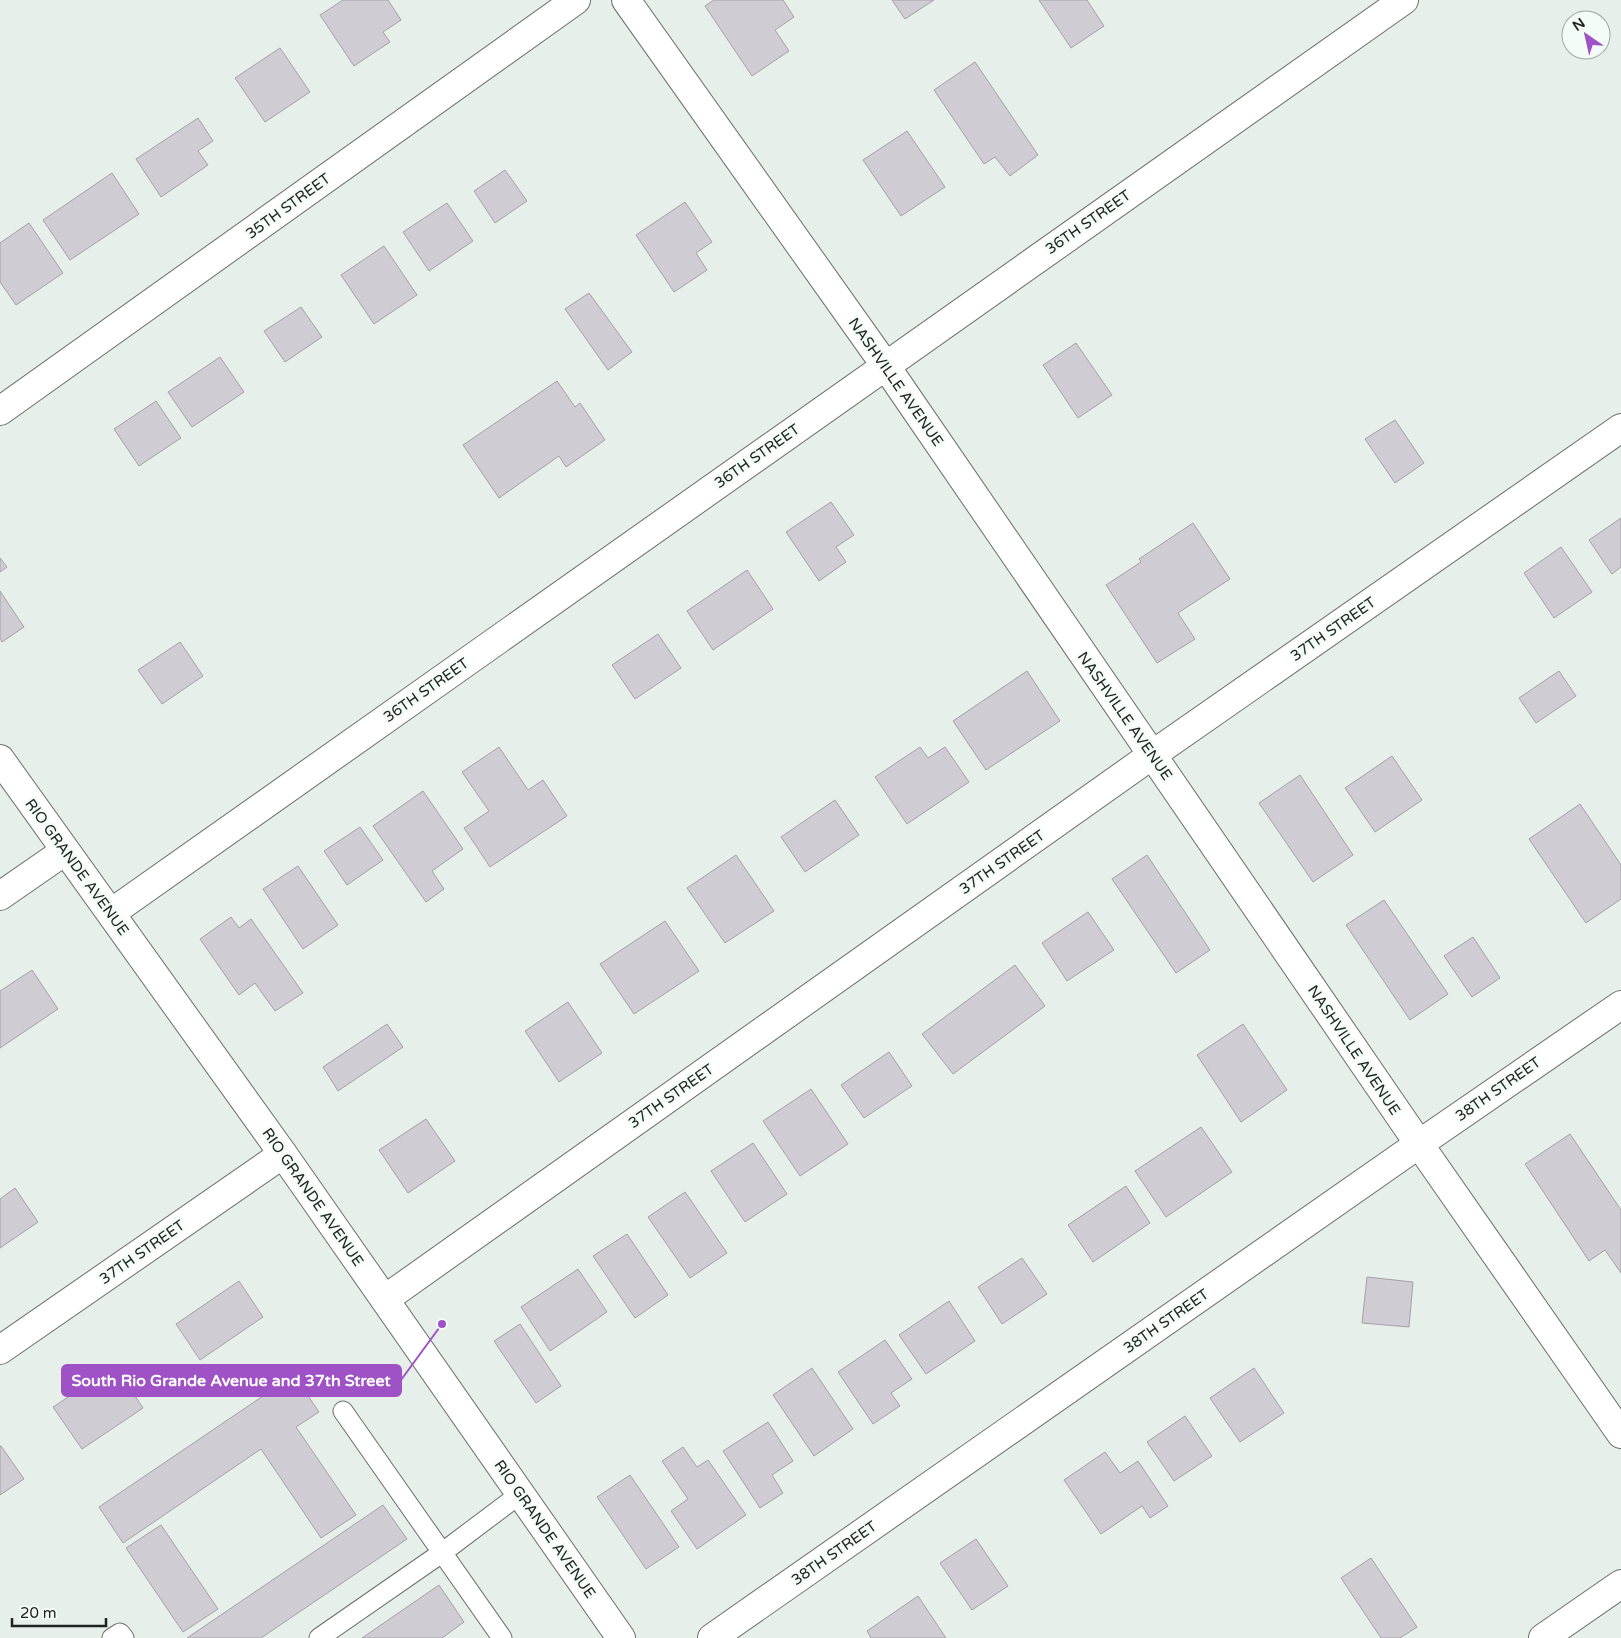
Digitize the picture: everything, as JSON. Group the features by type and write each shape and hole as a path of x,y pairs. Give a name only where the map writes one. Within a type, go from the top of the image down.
{"street":[{"name":"35TH STREET","path":"0,412 576,0"},
{"name":"NASHVILLE AVENUE","path":"626,0 885,365 1418,1144 1621,1434"},
{"name":"36TH STREET","path":"111,914 885,365 1404,0"},
{"name":"37TH STREET","path":"385,1299 1152,755 1621,428"},
{"name":"RIO GRANDE AVENUE","path":"0,759 283,1154 621,1638"},
{"path":"0,896 65,851"},
{"name":"38TH STREET","path":"712,1638 1418,1144 1621,1005"},
{"name":"37TH STREET","path":"0,1350 283,1154"},
{"path":"1543,1638 1621,1584"}],"lane":[{"path":"343,1411 502,1638"},
{"path":"319,1638 443,1552 520,1494"},
{"path":"112,1638 120,1633 124,1638"}],"building":[{"path":"343,0 388,0 401,20 383,32 390,42 354,66 320,15"},
{"path":"714,0 783,0 794,17 775,30 789,51 752,76 705,6"},
{"path":"892,0 934,0 905,19"},
{"path":"1039,0 1087,0 1104,26 1071,48"},
{"path":"280,48 310,92 265,122 235,78"},
{"path":"975,62 1038,155 1010,176 995,157 984,164 934,90"},
{"path":"198,118 213,141 198,151 208,165 161,197 136,159"},
{"path":"907,131 945,187 901,216 863,160"},
{"path":"505,170 527,201 495,223 474,191"},
{"path":"112,173 139,214 70,260 43,220"},
{"path":"685,202 712,242 696,253 707,270 674,292 636,235"},
{"path":"447,203 473,241 429,271 403,232"},
{"path":"29,223 63,273 16,305 0,282 0,243"},
{"path":"384,246 417,295 374,324 341,275"},
{"path":"589,293 632,352 608,370 565,309"},
{"path":"301,307 322,337 285,362 264,331"},
{"path":"1076,343 1112,395 1078,418 1043,365"},
{"path":"220,357 244,392 192,427 168,392"},
{"path":"557,381 575,407 580,403 605,440 566,467 559,456 499,498 463,445"},
{"path":"156,401 181,438 139,466 114,429"},
{"path":"1395,420 1424,463 1395,483 1365,439"},
{"path":"831,502 854,535 836,547 846,562 819,581 786,532"},
{"path":"1621,518 1621,567 1612,574 1589,540"},
{"path":"1193,523 1230,579 1178,613 1195,639 1157,663 1106,585 1141,562 1139,559"},
{"path":"1561,547 1592,592 1554,618 1524,573"},
{"path":"0,558 7,567 0,572"},
{"path":"747,570 773,609 713,650 687,611"},
{"path":"0,591 24,627 2,642 0,639"},
{"path":"658,634 681,668 635,699 612,665"},
{"path":"180,642 203,676 162,704 138,670"},
{"path":"1027,671 1060,721 986,770 953,721"},
{"path":"1559,671 1576,696 1536,723 1519,698"},
{"path":"499,747 528,790 543,780 567,816 490,867 464,828 489,811 462,772"},
{"path":"920,747 928,758 945,747 969,782 907,824 875,777"},
{"path":"1392,756 1422,800 1375,832 1345,788"},
{"path":"1300,775 1353,855 1313,882 1259,803"},
{"path":"423,791 463,849 432,871 444,889 426,902 373,826"},
{"path":"835,800 859,835 805,872 781,837"},
{"path":"1580,804 1621,865 1621,899 1586,923 1529,839"},
{"path":"360,827 383,860 347,885 324,851"},
{"path":"736,855 774,911 725,943 687,888"},
{"path":"1147,855 1210,950 1176,973 1112,879"},
{"path":"298,866 338,925 303,949 263,889"},
{"path":"1384,900 1448,994 1410,1020 1346,925"},
{"path":"1088,912 1114,950 1067,981 1042,943"},
{"path":"231,917 239,928 251,919 303,993 275,1011 255,983 239,995 200,939"},
{"path":"665,921 699,971 634,1014 600,964"},
{"path":"1473,937 1500,978 1472,997 1444,956"},
{"path":"1015,965 1045,1006 953,1074 922,1034"},
{"path":"32,970 58,1009 0,1048 0,991"},
{"path":"568,1002 602,1053 559,1082 525,1031"},
{"path":"387,1024 403,1047 338,1091 323,1067"},
{"path":"1243,1024 1287,1090 1241,1122 1197,1055"},
{"path":"889,1052 912,1086 864,1118 841,1085"},
{"path":"811,1089 848,1144 800,1176 763,1121"},
{"path":"426,1119 455,1161 408,1193 379,1150"},
{"path":"1201,1127 1232,1172 1166,1217 1135,1171"},
{"path":"1570,1134 1621,1210 1621,1273 1605,1250 1589,1261 1525,1164"},
{"path":"753,1143 787,1194 745,1222 711,1171"},
{"path":"1126,1186 1150,1223 1093,1262 1068,1225"},
{"path":"15,1188 38,1222 0,1248 0,1199"},
{"path":"685,1192 727,1253 690,1278 648,1217"},
{"path":"627,1234 668,1295 635,1318 593,1256"},
{"path":"1022,1258 1047,1294 1002,1324 978,1287"},
{"path":"578,1269 607,1312 550,1351 521,1307"},
{"path":"1367,1277 1413,1282 1409,1327 1362,1323"},
{"path":"239,1281 263,1317 200,1360 176,1324"},
{"path":"949,1301 975,1341 926,1374 899,1335"},
{"path":"520,1324 561,1386 536,1403 494,1341"},
{"path":"885,1340 912,1379 891,1393 900,1406 873,1424 838,1372"},
{"path":"115,1366 143,1408 82,1449 53,1407"},
{"path":"812,1368 853,1429 814,1456 773,1395"},
{"path":"1254,1368 1284,1413 1240,1442 1210,1398"},
{"path":"294,1375 319,1412 296,1427 356,1515 321,1538 261,1449 123,1543 99,1507"},
{"path":"1185,1416 1212,1456 1174,1481 1147,1442"},
{"path":"768,1422 793,1461 772,1475 783,1493 760,1508 723,1451"},
{"path":"0,1446 24,1479 0,1495"},
{"path":"683,1447 697,1467 708,1460 746,1515 697,1549 671,1511 688,1499 662,1461"},
{"path":"1105,1452 1120,1473 1138,1461 1168,1506 1150,1518 1142,1506 1101,1534 1064,1480"},
{"path":"630,1475 679,1547 646,1569 597,1497"},
{"path":"383,1505 407,1539 261,1638 187,1638"},
{"path":"161,1525 218,1609 183,1632 126,1548"},
{"path":"976,1539 1008,1586 972,1610 940,1563"},
{"path":"1371,1558 1417,1627 1400,1638 1381,1638 1341,1578"},
{"path":"439,1585 464,1622 442,1638 362,1638"},
{"path":"918,1596 946,1638 871,1638 867,1631"}],"place":[{"name":"South Rio Grande Avenue and 37th Street","path":"442,1324"}]}
